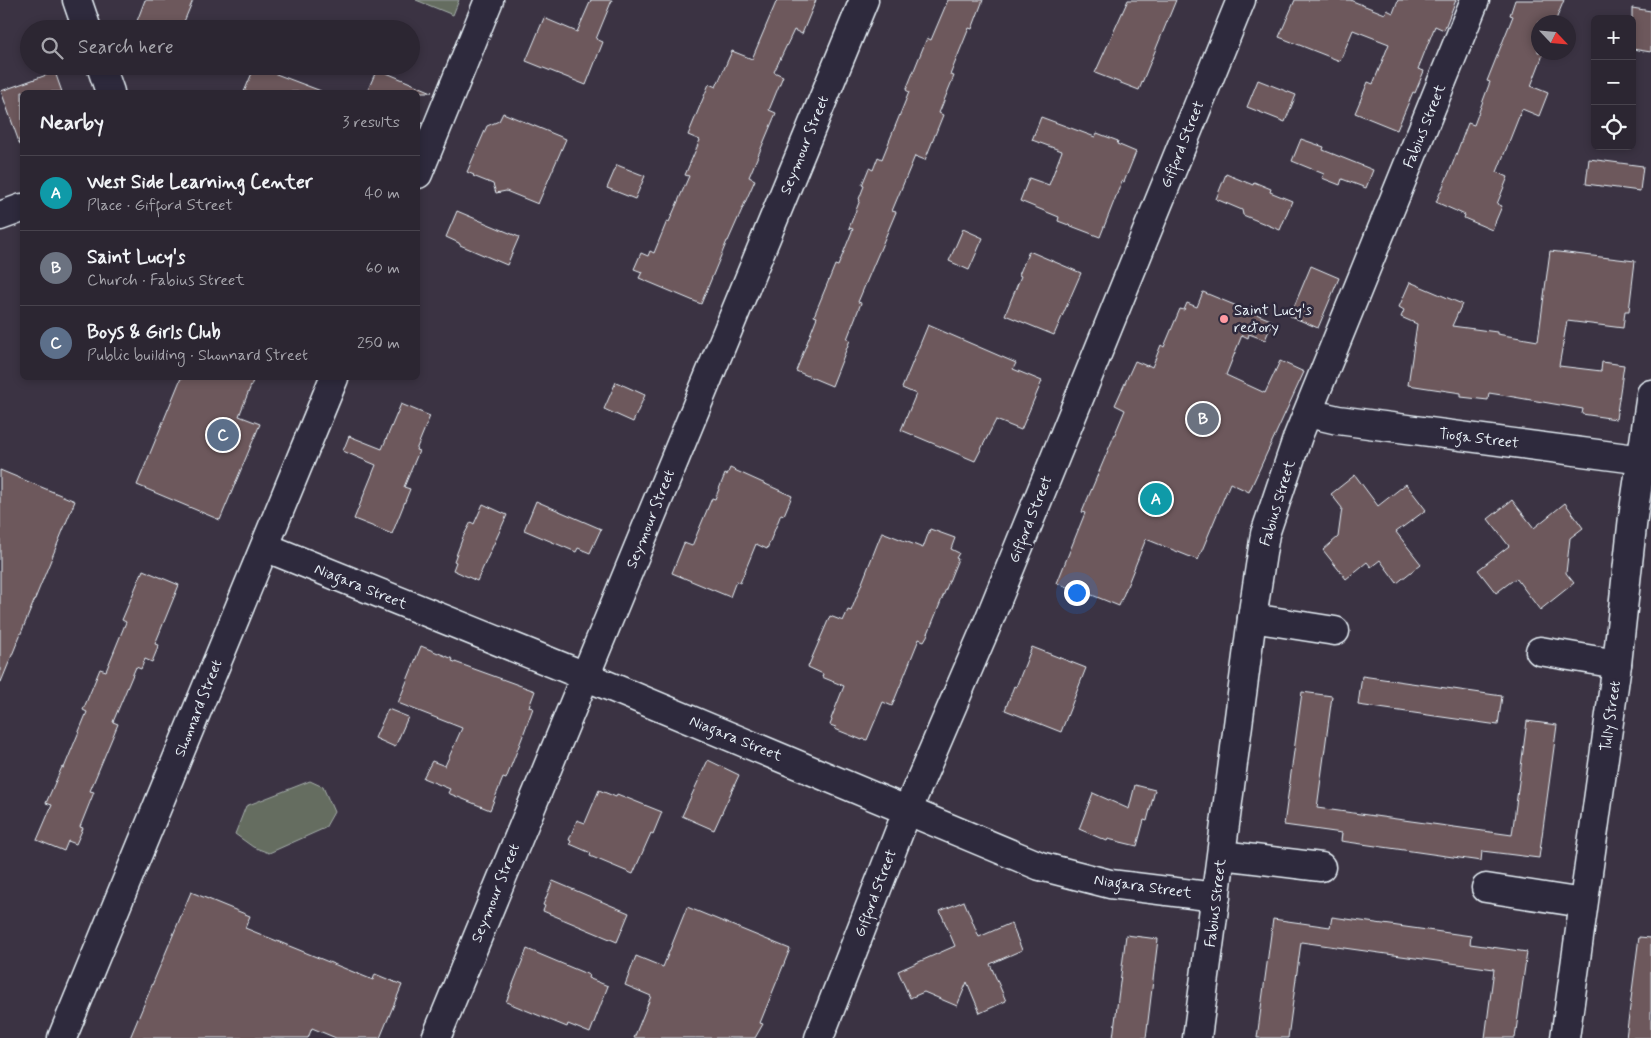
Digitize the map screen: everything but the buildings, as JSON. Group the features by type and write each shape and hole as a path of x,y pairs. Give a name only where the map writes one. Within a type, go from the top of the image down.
{"street":[{"path":"77,0 84,20"},
{"path":"420,169 489,0"},
{"name":"Seymour Street","path":"436,1038 864,0"},
{"name":"Gifford Street","path":"819,1038 908,809 991,616 1240,0"},
{"name":"Fabius Street","path":"1197,1038 1252,618 1265,534 1298,436 1476,0"},
{"path":"104,75 109,90"},
{"path":"0,216 20,209"},
{"name":"Shonnard Street","path":"62,1038 333,380"},
{"name":"Tully Street","path":"1565,1038 1617,664 1633,517 1647,460 1651,394"},
{"name":"Tioga Street","path":"1308,413 1338,420 1647,460"},
{"name":"Niagara Street","path":"265,547 585,676 908,809 1040,866 1110,884 1216,896"},
{"path":"1252,618 1335,631"},
{"path":"1540,651 1617,664"},
{"path":"1222,855 1321,867"},
{"path":"1486,888 1583,903"}],"green space":[{"path":"416,0 459,0 453,15"},
{"path":"310,781 323,787 334,812 325,828 269,853 253,847 235,834 246,806"}],"place":[{"name":"Saint Lucy's rectory","path":"1224,319"},
{"name":"Saint Lucy's","path":"1203,419"},
{"name":"Boys & Girls Club","path":"223,435"},
{"name":"West Side Learning Center","path":"1156,499"}]}
